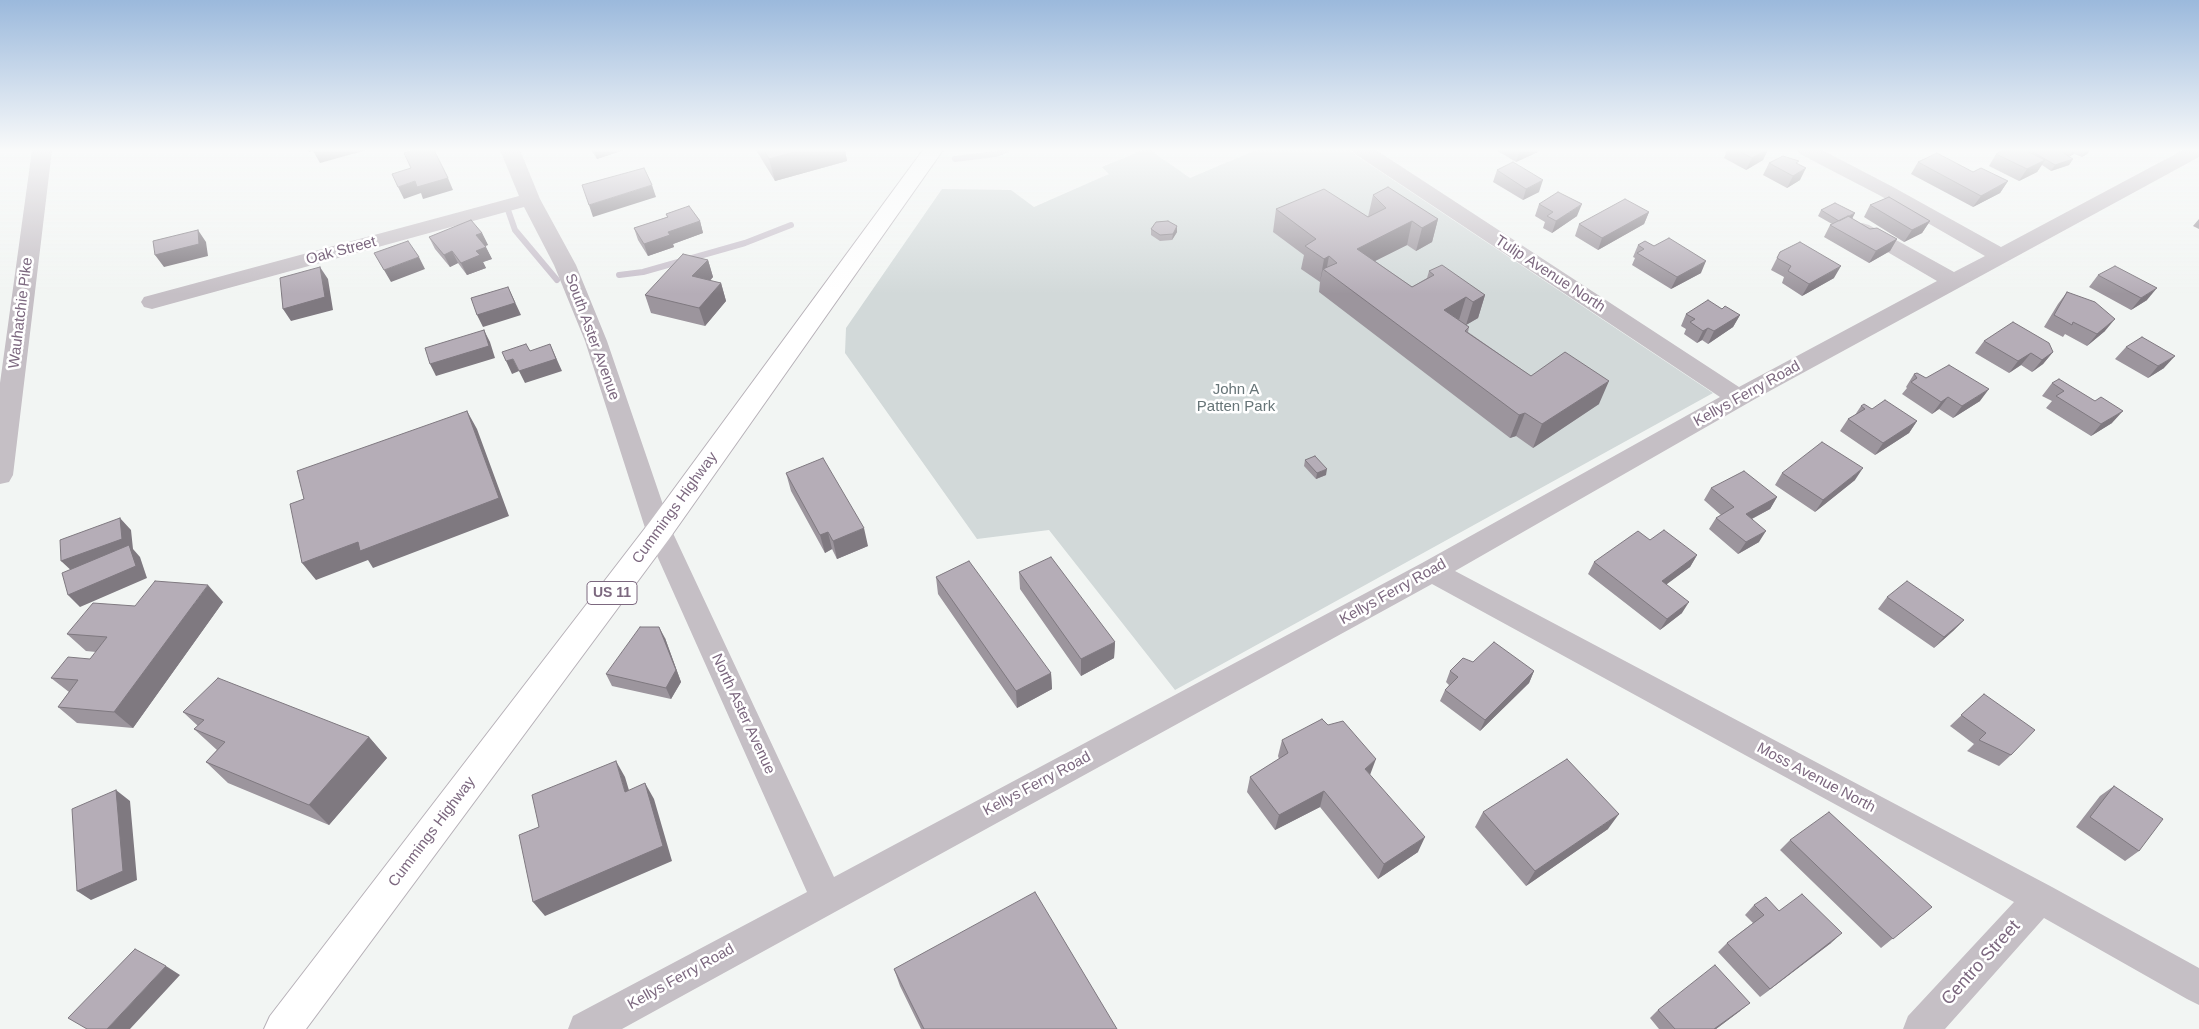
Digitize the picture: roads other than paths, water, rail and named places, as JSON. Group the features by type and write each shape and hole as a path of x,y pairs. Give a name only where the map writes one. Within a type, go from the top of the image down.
{"main road":[{"name":"Cummings Highway","path":"284,1029 659,531 898,198"}],"street":[{"name":"Wauhatchie Pike","path":"0,475 36,198"},
{"name":"Tulip Avenue North","path":"1435,198 1739,398"},
{"path":"1897,198 2003,257"},
{"name":"Kellys Ferry Road","path":"586,1029 1432,571 1739,398 2110,198"},
{"name":"Oak Street","path":"152,302 530,199"},
{"name":"South Aster Avenue","path":"530,199 565,265 596,341 659,531"},
{"path":"1852,223 1955,282"},
{"name":"North Aster Avenue","path":"659,531 827,898"},
{"name":"Moss Avenue North","path":"1432,571 2040,898 2199,987"},
{"name":"Centro Street","path":"1921,1029 2040,898"}],"waterway":[{"path":"508,210 515,230 557,280"},
{"path":"619,275 643,272 745,243 791,225"}],"park label":[{"name":"John A Patten Park","path":"1236,398"}]}
